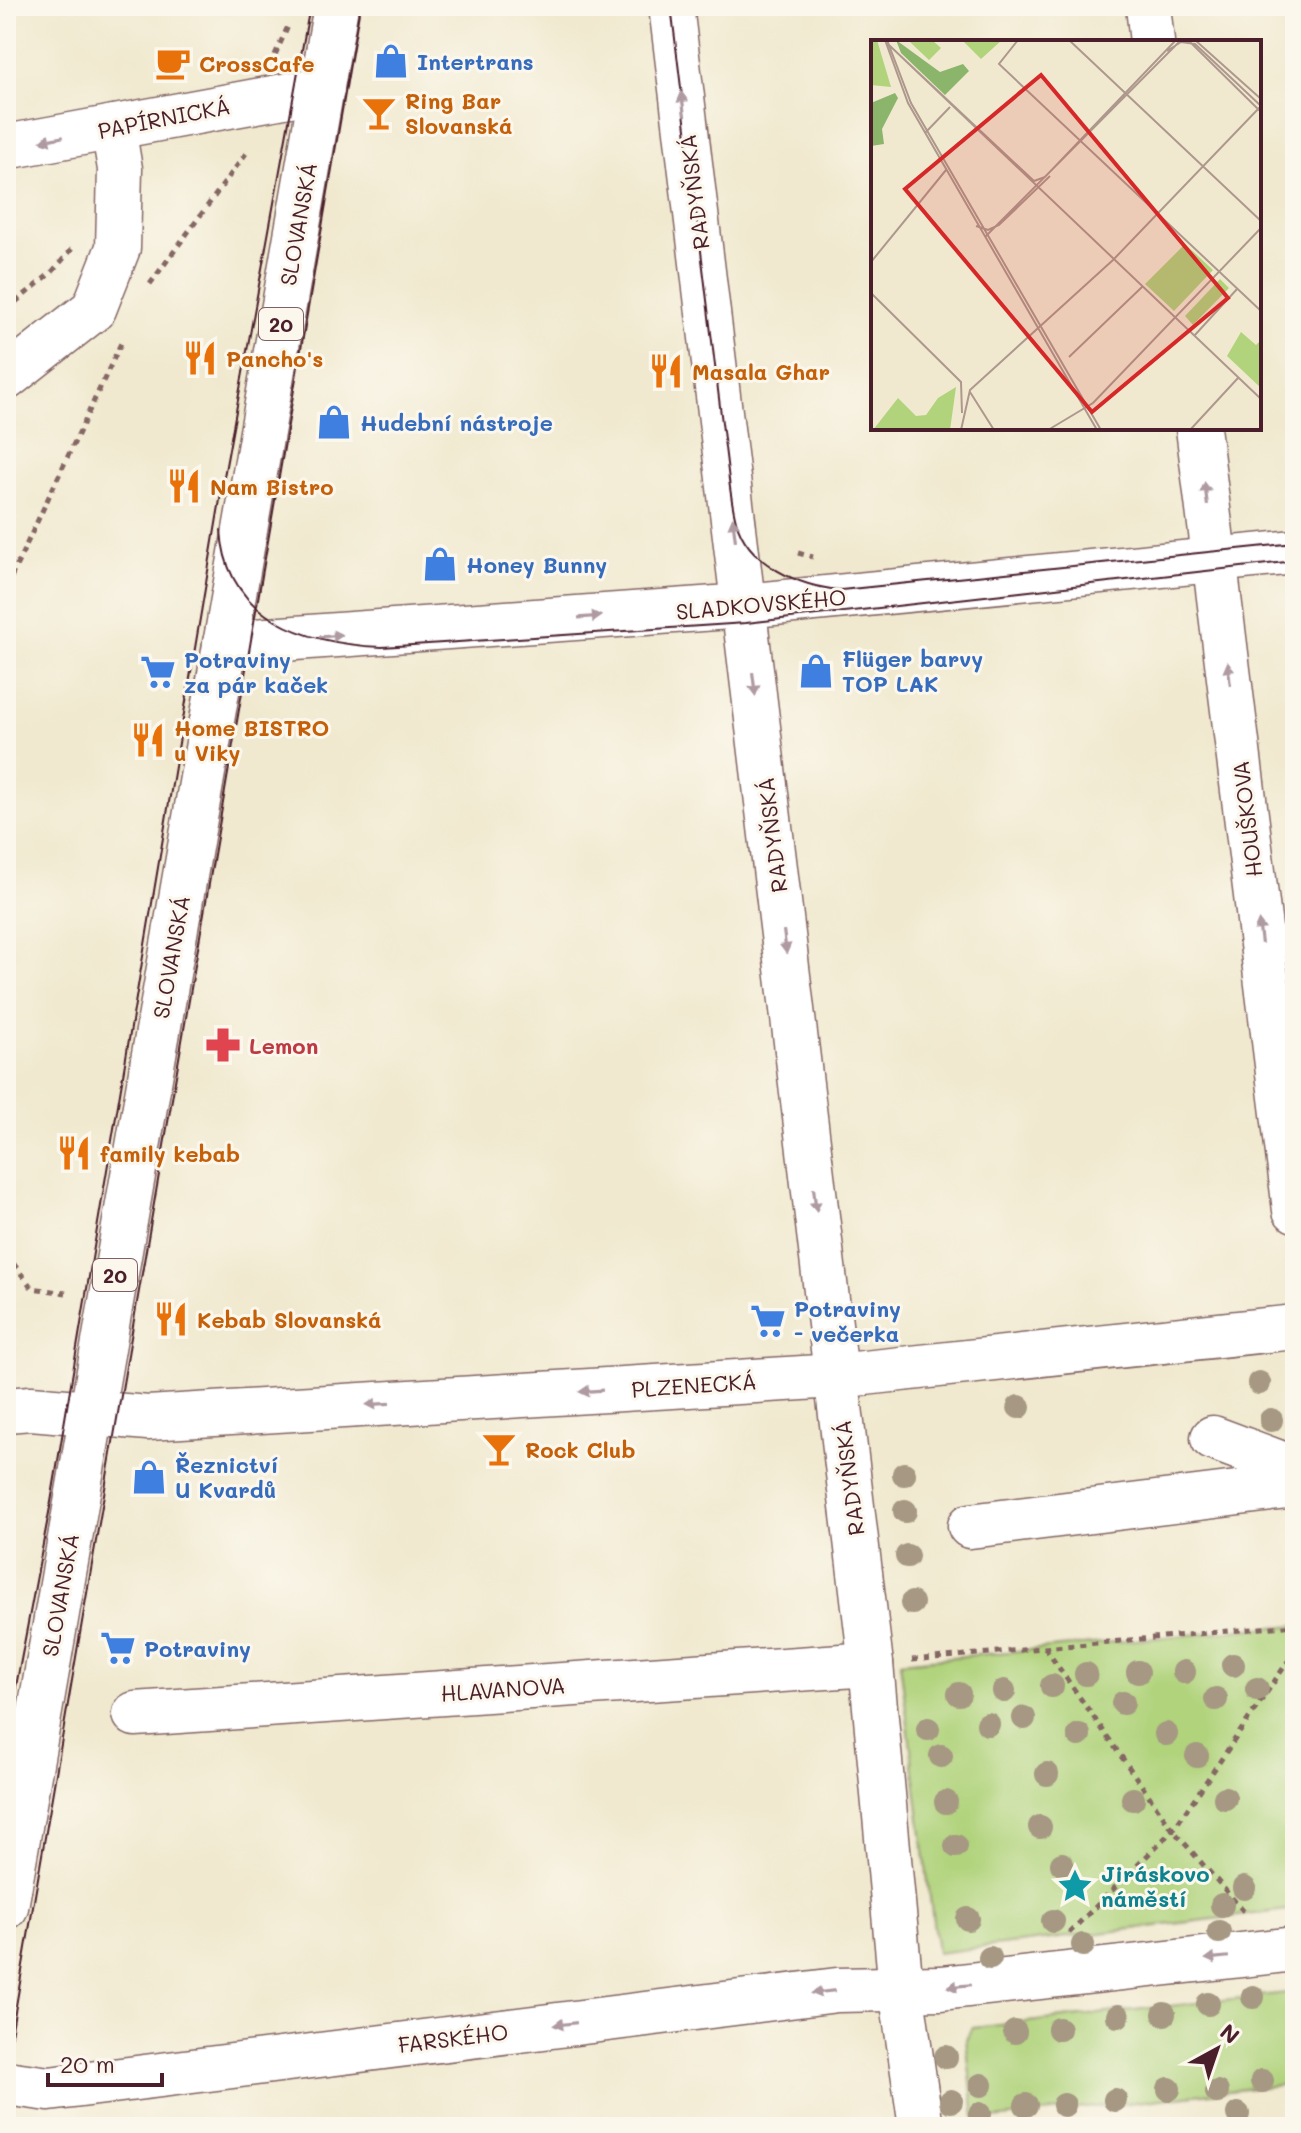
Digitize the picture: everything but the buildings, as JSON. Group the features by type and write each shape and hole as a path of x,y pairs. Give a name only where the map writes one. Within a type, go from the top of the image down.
{"street":[{"name":"SLOVANSKÁ","path":"6,1907 336,6"},
{"name":"RADYŇSKÁ","path":"671,6 871,1664"},
{"path":"1148,6 1152,40"},
{"name":"PAPÍRNICKÁ","path":"6,147 322,89"},
{"path":"6,378 111,320 118,248 120,169 113,127"},
{"name":"HOUŠKOVA","path":"1198,430 1295,1210"},
{"name":"SLADKOVSKÉHO","path":"225,643 744,606 1295,552"},
{"name":"PLZENECKÁ","path":"6,1410 148,1418 836,1376 1295,1327"},
{"path":"1213,1438 1277,1462 1295,1479"},
{"path":"970,1526 1295,1486"},
{"path":"871,1664 901,1989 921,2127"},
{"name":"HLAVANOVA","path":"135,1714 871,1664"},
{"path":"901,1989 941,1988 1295,1949"},
{"name":"FARSKÉHO","path":"6,2083 49,2089 837,1990 901,1989"}],"path":[{"path":"148,287 247,152"},
{"path":"6,310 52,272 73,248 118,248"},
{"path":"6,588 111,320"},
{"path":"6,1254 32,1288 66,1293"},
{"path":"871,1664 1295,1625"},
{"path":"1044,1648 1173,1830 1247,1915"},
{"path":"1064,1937 1173,1830 1295,1651"}],"green space":[{"path":"1295,1625 1295,1909 937,1953 900,1662"},
{"path":"1295,1992 1295,2083 978,2121 975,2118 966,2039 973,2028"}],"tram line":[{"path":"6,1739 51,1502 223,482 310,6"},
{"path":"6,2064 360,6"},
{"path":"671,6 732,503 742,536 764,561 793,578 841,590 1295,543"},
{"path":"221,530 226,560 238,585 254,605 275,621 326,640 382,647 746,623 1295,561"}],"place":[{"name":"Intertrans","path":"391,61"},
{"name":"CrossCafe","path":"173,63"},
{"name":"Ring Bar Slovanská","path":"379,113"},
{"name":"Pancho's","path":"200,358"},
{"name":"Masala Ghar","path":"666,371"},
{"name":"Hudební nástroje","path":"334,422"},
{"name":"Nam Bistro","path":"184,486"},
{"name":"Honey Bunny","path":"440,564"},
{"name":"Flüger barvy TOP LAK","path":"816,671"},
{"name":"Potraviny za pár kaček","path":"158,672"},
{"name":"Home BISTRO u Viky","path":"148,740"},
{"name":"Lemon","path":"223,1045"},
{"name":"family kebab","path":"74,1153"},
{"name":"Kebab Slovanská","path":"171,1319"},
{"name":"Potraviny - večerka","path":"768,1321"},
{"name":"Rock Club","path":"499,1449"},
{"name":"Řeznictví U Kvardů","path":"149,1477"},
{"name":"Potraviny","path":"118,1648"},
{"name":"Jiráskovo náměstí","path":"1075,1886"}]}
